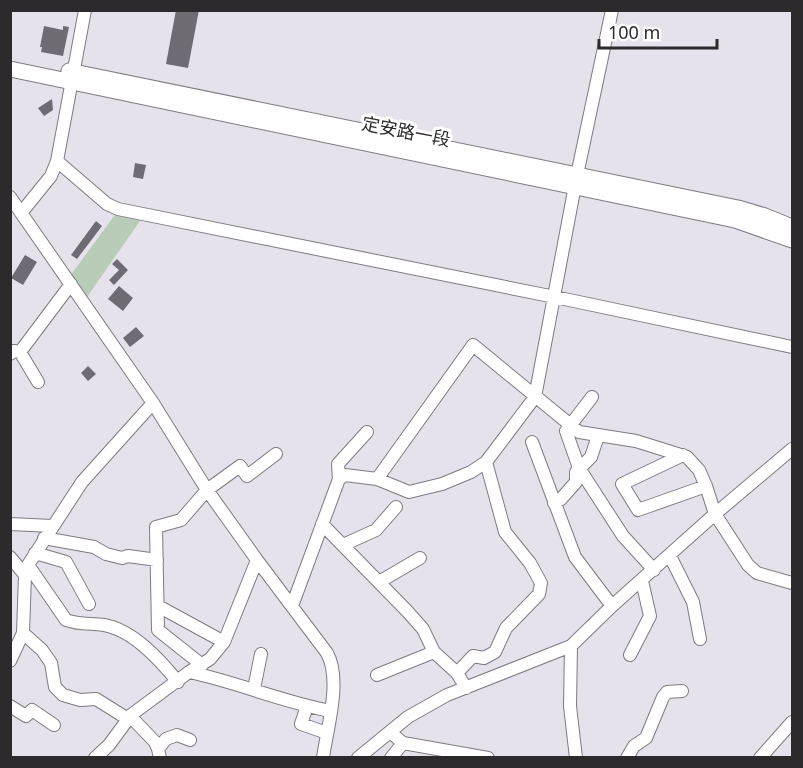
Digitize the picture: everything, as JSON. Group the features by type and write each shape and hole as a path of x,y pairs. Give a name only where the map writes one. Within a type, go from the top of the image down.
{"main road":[{"name":"定安路一段","path":"10,59 72,77 576,181 753,212 792,227"},
{"name":"定安路一段","path":"14,71 72,77"},
{"name":"定安路一段","path":"576,181 735,220 792,240"}],"street":[{"path":"21,213 51,176 57,161 86,10"},
{"path":"339,479 345,475 376,479 409,492 442,484 471,472 486,462 535,397 576,181 612,10"},
{"path":"57,161 107,204 118,209 792,347"},
{"path":"10,197 153,402 207,490 331,660 333,687 323,757"},
{"path":"38,382 15,353 71,284"},
{"path":"376,479 473,345 579,432 636,441 687,457 699,470 715,514 753,570 792,583"},
{"path":"592,397 566,431 579,468 623,536 654,570"},
{"path":"10,661 22,633 27,570 35,553 82,482 153,402"},
{"path":"292,606 339,479 338,464 367,432"},
{"path":"554,503 561,499 576,482 576,472 591,457 598,436"},
{"path":"532,442 575,557 612,606"},
{"path":"358,758 408,717 447,695 571,646 715,514 792,449"},
{"path":"202,665 158,630 156,527 181,520 207,490 240,466 247,476 276,454"},
{"path":"682,455 622,484 638,510 706,486"},
{"path":"457,672 473,656 484,658 495,652 506,628 539,594 541,583 530,563 505,532 486,462"},
{"path":"343,545 376,531 396,507"},
{"path":"10,524 52,526"},
{"path":"322,524 423,629 434,652 457,672 466,688"},
{"path":"44,538 94,547 106,554 122,558 128,556 158,560"},
{"path":"35,553 66,562 88,604"},
{"path":"670,556 693,602 700,639"},
{"path":"10,557 27,570 66,620 77,624 103,625 116,629 149,650 178,682"},
{"path":"379,582 420,558"},
{"path":"95,758 109,745 129,718 189,672 210,659 224,642 256,560"},
{"path":"630,655 650,616 642,581"},
{"path":"158,606 224,642"},
{"path":"22,633 42,650 51,663 55,687 63,695 80,700 96,699 129,718 155,742 159,753"},
{"path":"571,646 570,706 576,758"},
{"path":"377,675 434,652"},
{"path":"254,689 261,654"},
{"path":"189,672 331,711"},
{"path":"627,758 634,746 646,738 663,697 672,690 682,691"},
{"path":"10,706 26,716 32,710 54,725"},
{"path":"307,706 301,724 327,733"},
{"path":"759,758 792,722"},
{"path":"390,732 403,743 483,757"},
{"path":"159,753 166,739 177,735 190,740"},
{"path":"391,758 403,743"}],"green space":[{"path":"117,212 142,218 87,297 70,276"}],"building":[{"path":"176,10 199,10 188,68 166,64"},
{"path":"44,26 63,30 63,26 69,27 63,56 41,52"},
{"path":"52,99 53,110 44,116 38,108"},
{"path":"135,163 146,165 143,179 133,177"},
{"path":"96,221 102,226 77,259 71,255"},
{"path":"25,255 37,262 23,285 11,278"},
{"path":"117,259 128,270 114,285 109,280 119,270 112,264"},
{"path":"119,286 133,298 123,311 108,299"},
{"path":"136,327 144,336 130,347 123,338"},
{"path":"88,366 96,374 88,381 81,373"}]}
